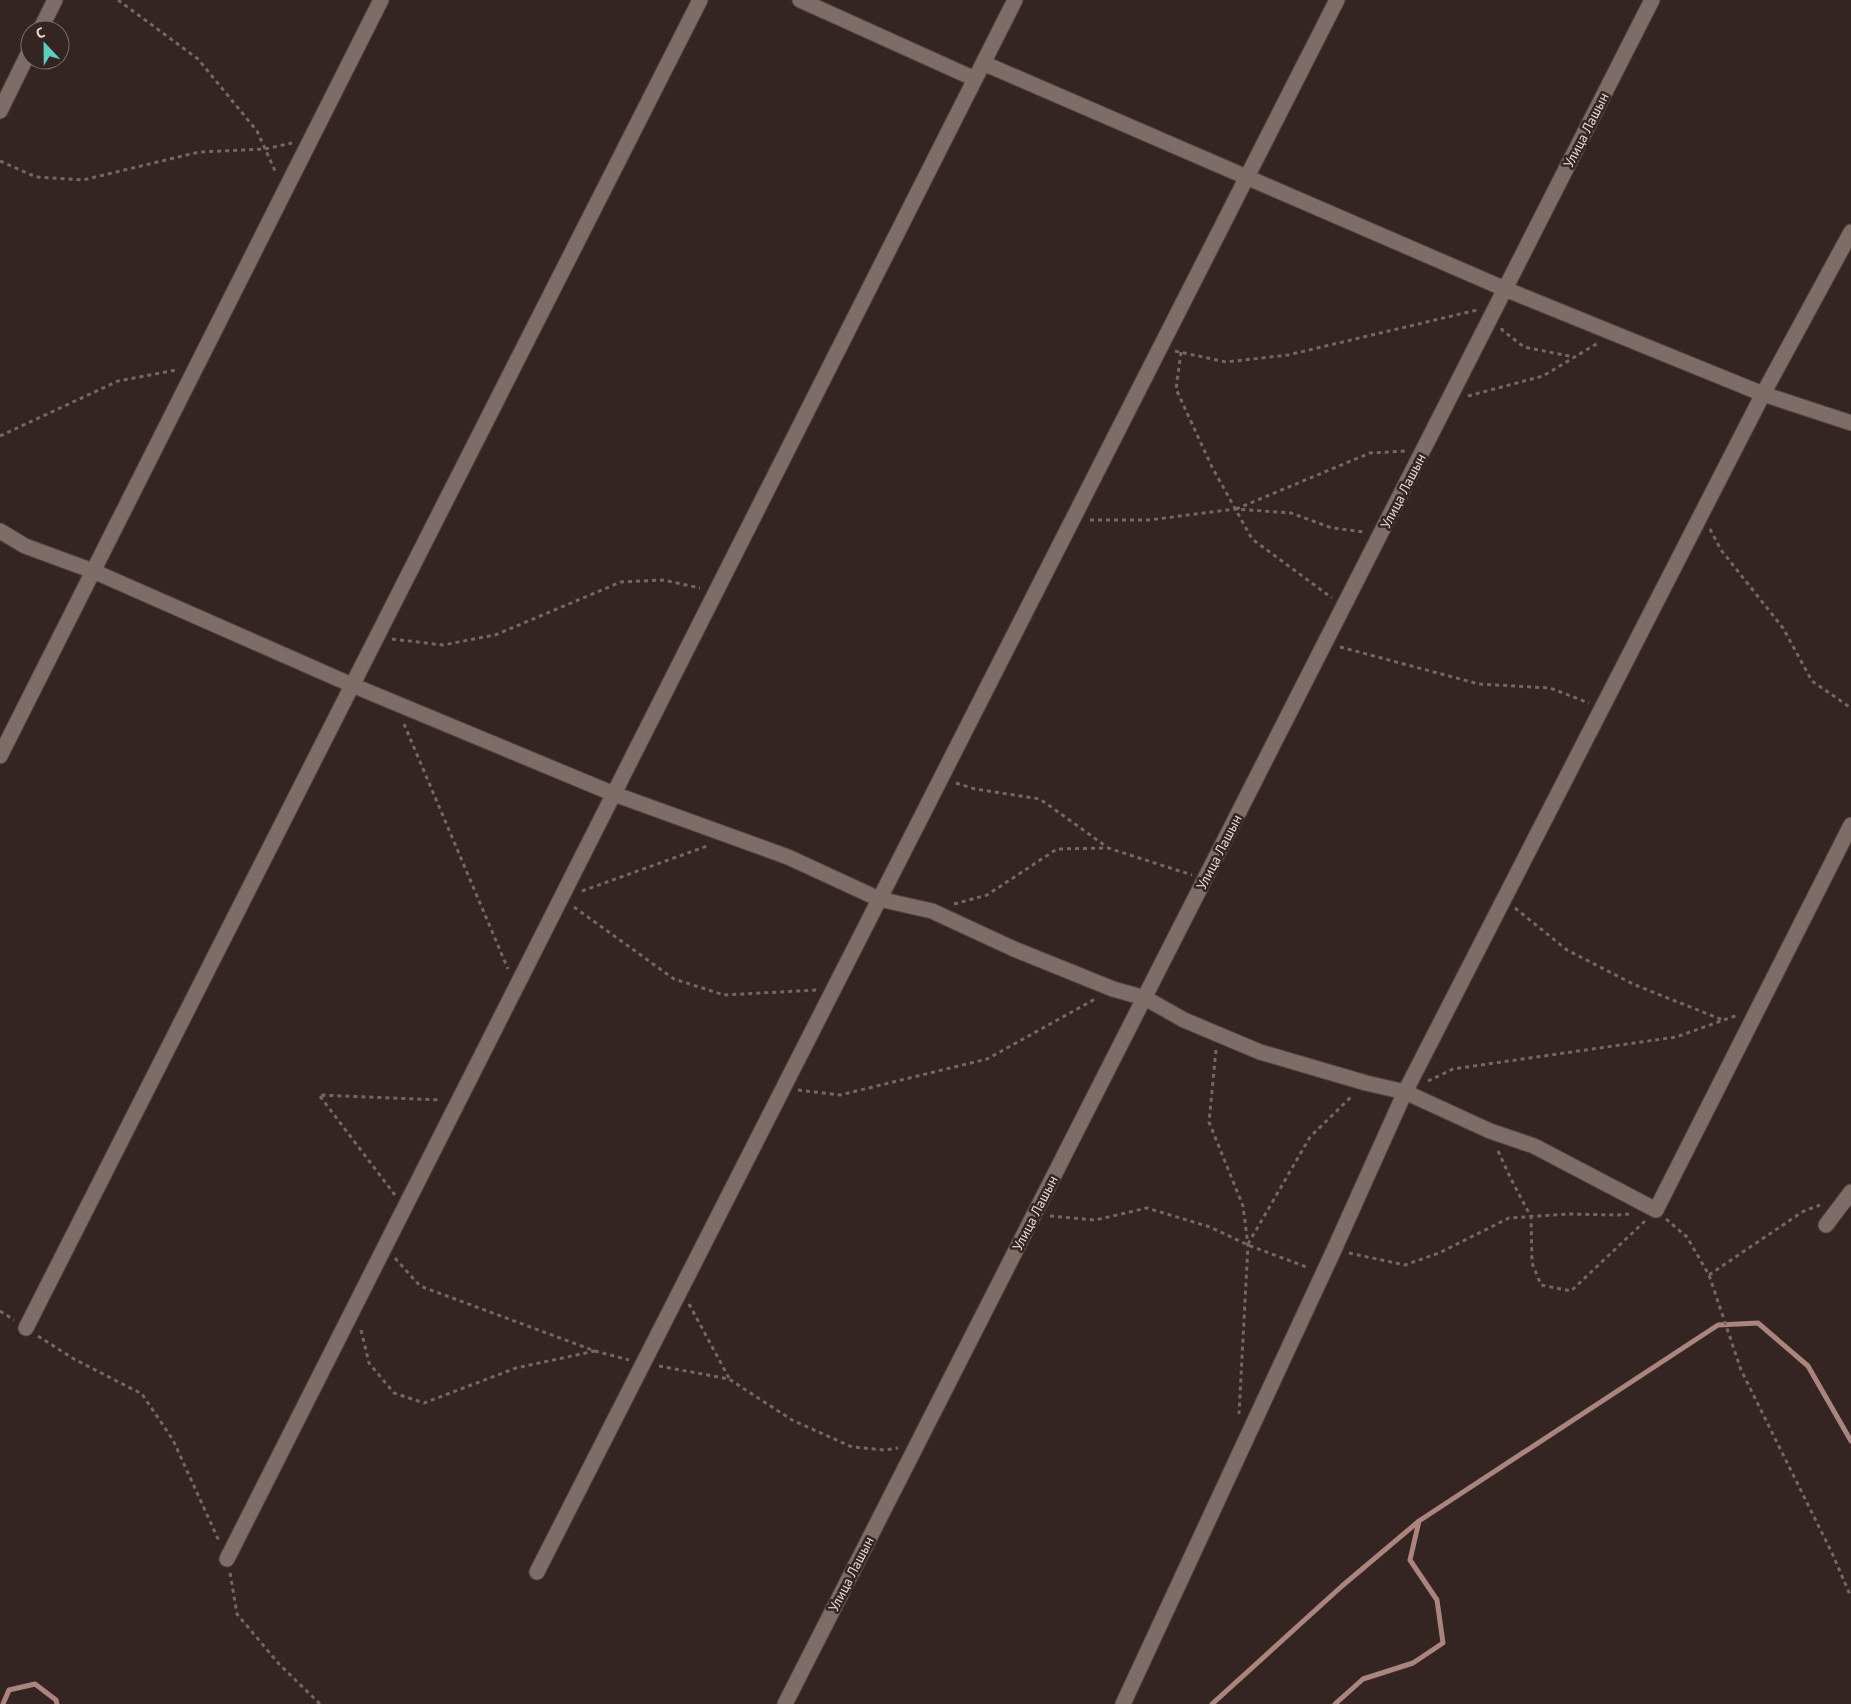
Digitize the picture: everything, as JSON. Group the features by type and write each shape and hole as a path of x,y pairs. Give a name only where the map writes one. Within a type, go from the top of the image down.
{"street":[{"path":"45,20 55,0"},
{"path":"0,756 381,0"},
{"path":"26,1328 700,0"},
{"path":"800,0 975,79"},
{"path":"227,1559 1015,0"},
{"path":"537,1572 1337,0"},
{"name":"Улица Лашын","path":"785,1704 1652,0"},
{"path":"983,63 1505,289 1763,394 1851,423"},
{"path":"0,111 20,70"},
{"path":"1123,1704 1323,1274 1405,1092 1763,394 1851,232"},
{"path":"0,531 25,546 93,571 352,685 395,701 614,794 788,857 879,899 932,911 1014,949 1113,989 1144,998 1184,1020 1217,1035 1260,1052 1366,1083 1405,1092 1490,1131 1534,1146 1656,1210 1851,825"},
{"path":"1826,1225 1851,1192"}],"path":[{"path":"118,0 198,58 257,131 284,192"},
{"path":"0,161 36,177 83,180 199,152 265,149 312,138"},
{"path":"1160,348 1226,362 1288,355 1497,305 1502,330 1524,347 1574,357"},
{"path":"1448,401 1543,376 1613,333"},
{"path":"1182,352 1176,389 1212,467 1252,539 1344,606"},
{"path":"0,436 118,381 196,367"},
{"path":"1236,510 1370,452 1423,450"},
{"path":"1072,520 1149,520 1236,510 1291,513 1332,528 1381,533"},
{"path":"1703,512 1721,550 1783,628 1812,680 1851,708"},
{"path":"376,638 443,645 495,635 621,582 663,580 716,591"},
{"path":"1325,643 1479,684 1550,688 1602,709"},
{"path":"395,701 516,988"},
{"path":"941,778 975,789 1040,799 1108,848 1205,879"},
{"path":"561,898 645,870 732,837"},
{"path":"932,911 987,895 1057,849 1108,848"},
{"path":"561,898 674,979 724,995 833,989"},
{"path":"1505,900 1567,950 1635,985 1723,1020"},
{"path":"783,1088 840,1095 987,1059 1113,989"},
{"path":"1405,1092 1453,1069 1676,1037 1759,1008"},
{"path":"1217,1035 1209,1122 1243,1206 1248,1244 1239,1420"},
{"path":"1248,1244 1310,1137 1366,1083"},
{"path":"405,1208 319,1095 459,1101"},
{"path":"1490,1131 1511,1179 1531,1217 1532,1263 1541,1285 1571,1290 1656,1210"},
{"path":"1709,1275 1802,1212 1821,1205"},
{"path":"1034,1214 1095,1220 1146,1208 1210,1227 1323,1274"},
{"path":"1334,1250 1405,1265 1439,1253 1509,1218 1568,1214 1618,1215 1656,1210 1687,1237 1709,1275 1741,1370 1828,1544 1851,1597"},
{"path":"681,1288 729,1378"},
{"path":"356,1305 369,1363 394,1394 424,1403 516,1368 595,1351"},
{"path":"0,1311 74,1359 142,1394 173,1440 227,1559 237,1614 279,1664 320,1704"}],"waterway":[{"path":"1212,1704 1342,1586 1419,1521 1718,1325 1758,1323 1808,1366 1851,1441"},
{"path":"1335,1704 1363,1679 1413,1663 1443,1643 1437,1600 1410,1560 1419,1521"},
{"path":"3,1704 9,1690 35,1684 56,1700 57,1704"}]}
